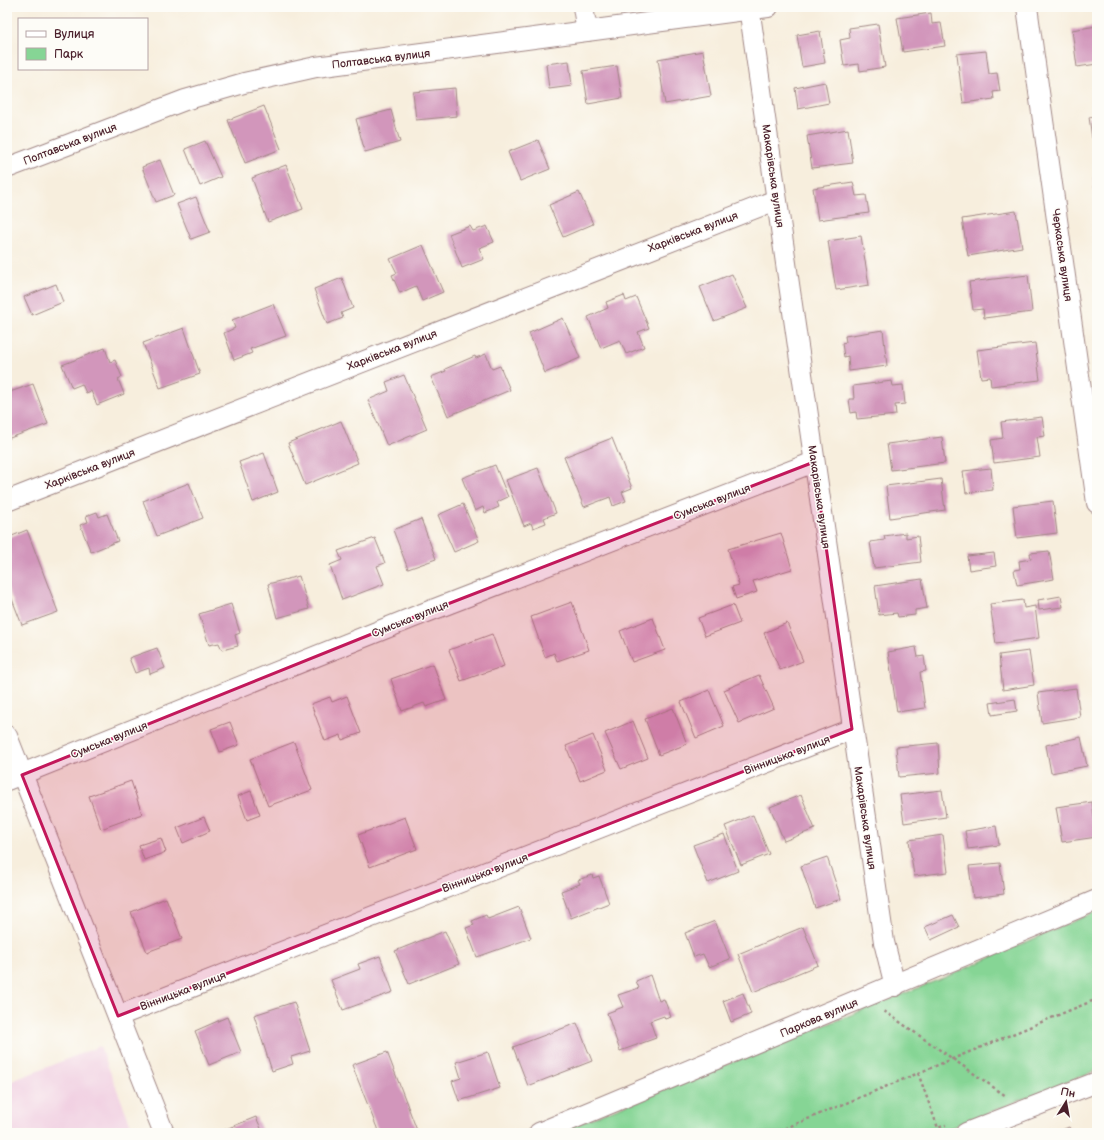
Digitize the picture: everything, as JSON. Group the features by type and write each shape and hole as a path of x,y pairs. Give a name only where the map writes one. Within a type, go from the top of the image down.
{"street":[{"path":"583,7 587,32"},
{"name":"Черкаська вулиця","path":"1027,7 1097,502"},
{"name":"Полтавська вулиця","path":"7,168 185,100 244,83 316,67 587,32 755,8"},
{"name":"Макарівська вулиця","path":"755,8 776,200 884,942 895,986"},
{"name":"Харківська вулиця","path":"7,501 776,200"},
{"name":"Сумська вулиця","path":"15,778 406,620 814,462"},
{"name":"Вінницька вулиця","path":"118,1016 852,729"},
{"path":"7,736 15,778 118,1016 164,1133"},
{"name":"Паркова вулиця","path":"539,1133 895,986 1097,900"},
{"path":"966,1133 1097,1082"}],"path":[{"path":"774,1133 1097,999"},
{"path":"883,1010 1012,1100"},
{"path":"918,1073 938,1128"}],"highlighted area":[{"path":"814,462 852,729 118,1016 22,775 414,617"}],"shaded area":[{"path":"100,1046 134,1133 7,1133 7,1083"}],"green space":[{"path":"1097,911 1097,1070 937,1133 555,1133 953,974"}],"building":[{"path":"931,13 932,24 941,23 945,46 903,52 897,18"},
{"path":"878,24 885,67 860,71 859,64 844,66 840,40 850,38 849,28"},
{"path":"1097,26 1097,64 1077,67 1072,30"},
{"path":"820,31 825,63 802,67 797,35"},
{"path":"703,51 711,96 665,104 658,59"},
{"path":"986,51 989,74 997,73 1000,91 993,92 994,99 963,103 957,54"},
{"path":"569,61 572,86 549,89 546,64"},
{"path":"617,66 622,98 588,104 583,71"},
{"path":"825,82 829,103 798,109 795,88"},
{"path":"455,88 457,116 416,120 413,92"},
{"path":"264,106 281,149 245,163 228,120"},
{"path":"391,110 400,142 365,152 356,119"},
{"path":"1097,116 1097,137 1092,138 1089,117"},
{"path":"848,129 853,163 812,168 807,136"},
{"path":"538,140 550,169 520,181 508,152"},
{"path":"205,141 221,177 200,186 185,149"},
{"path":"160,160 174,195 156,202 142,167"},
{"path":"286,165 303,209 268,222 252,178"},
{"path":"1093,177 1097,177 1097,199 1096,199"},
{"path":"853,182 856,196 866,195 869,213 818,220 813,188"},
{"path":"579,192 593,224 563,237 549,205"},
{"path":"196,197 210,232 191,239 177,204"},
{"path":"1016,211 1022,247 968,256 962,219"},
{"path":"470,226 473,231 487,226 494,242 479,248 484,259 462,268 449,234"},
{"path":"861,236 869,285 836,290 828,241"},
{"path":"423,245 443,292 422,301 416,286 400,293 392,275 397,273 390,259"},
{"path":"732,274 747,308 714,321 700,287"},
{"path":"1028,275 1032,312 984,318 983,309 973,310 969,282"},
{"path":"342,278 353,308 341,313 343,318 327,324 314,289"},
{"path":"56,284 63,302 32,315 24,297"},
{"path":"624,295 626,301 636,297 649,328 638,332 644,347 626,354 620,340 601,348 588,317 608,308 606,302"},
{"path":"273,304 286,336 250,349 252,353 234,360 224,333 235,328 232,320"},
{"path":"563,318 580,358 545,373 529,333"},
{"path":"184,328 200,374 160,388 143,343"},
{"path":"883,330 887,366 849,371 848,356 844,357 842,343 846,342 845,336"},
{"path":"1035,343 1040,380 991,386 990,377 981,378 977,350"},
{"path":"105,348 110,362 115,360 122,377 118,379 124,394 97,405 91,391 86,393 82,384 72,388 62,365"},
{"path":"486,354 492,369 500,366 510,390 448,416 431,377 475,356 476,358"},
{"path":"404,375 427,429 387,446 368,400 389,391 386,382"},
{"path":"892,381 893,386 903,385 905,404 895,405 896,415 857,419 856,412 851,413 849,399 854,399 853,386"},
{"path":"33,384 48,424 7,439 7,393"},
{"path":"1042,417 1045,436 1037,437 1040,457 994,463 991,440 1003,438 1001,422"},
{"path":"341,421 358,463 305,485 288,443"},
{"path":"942,437 945,463 891,470 887,444"},
{"path":"612,438 632,488 622,492 626,501 613,506 610,497 584,507 564,457"},
{"path":"264,453 278,492 253,502 239,462"},
{"path":"495,465 508,497 497,502 499,507 485,513 483,507 475,511 462,478"},
{"path":"538,468 556,513 544,518 546,523 533,528 531,523 524,526 506,480"},
{"path":"991,468 993,490 966,493 963,471"},
{"path":"941,479 945,510 890,518 886,486"},
{"path":"189,483 203,518 157,536 143,501"},
{"path":"1053,501 1057,533 1017,538 1013,506"},
{"path":"463,504 479,541 454,552 438,515"},
{"path":"97,512 99,517 107,514 118,541 91,552 80,525 88,522 86,516"},
{"path":"421,519 436,559 408,569 393,530"},
{"path":"27,530 58,612 22,625 7,586 7,538"},
{"path":"781,533 792,569 753,581 757,592 736,599 732,587 739,585 728,549"},
{"path":"906,533 906,538 918,536 921,562 874,568 870,542 885,540 884,536"},
{"path":"375,538 385,563 377,566 384,584 342,600 330,565 342,560 338,551"},
{"path":"1049,551 1054,579 1017,585 1014,570 1020,569 1019,561 1031,559 1030,553"},
{"path":"994,553 996,566 969,570 967,556"},
{"path":"299,576 309,609 277,618 268,584"},
{"path":"922,579 927,608 915,610 915,615 898,617 897,613 879,615 875,586"},
{"path":"1061,596 1063,607 1039,610 1038,600"},
{"path":"1023,600 1024,608 1035,606 1039,638 996,644 990,604"},
{"path":"572,602 589,650 557,661 554,653 545,657 531,617"},
{"path":"231,604 240,633 235,635 238,646 222,650 219,643 209,645 199,614"},
{"path":"733,605 740,623 705,636 698,618"},
{"path":"653,618 665,650 632,662 620,631"},
{"path":"787,623 803,661 780,670 764,633"},
{"path":"492,634 504,666 461,681 449,650"},
{"path":"916,647 918,657 924,656 926,671 920,672 925,708 897,712 888,652"},
{"path":"157,648 165,668 150,674 149,668 135,673 129,658"},
{"path":"1029,651 1034,685 1003,690 999,655"},
{"path":"433,664 446,700 426,707 424,703 402,711 391,679"},
{"path":"759,675 774,708 739,723 724,690"},
{"path":"1076,688 1080,717 1042,723 1038,693"},
{"path":"709,690 724,726 696,738 681,702"},
{"path":"347,696 361,733 342,740 341,735 325,741 311,704 330,697 332,702"},
{"path":"1015,699 1017,711 992,715 990,703"},
{"path":"673,708 687,744 659,755 645,719"},
{"path":"633,721 648,758 621,769 605,733"},
{"path":"230,722 239,745 220,752 211,729"},
{"path":"593,735 607,770 580,781 566,746"},
{"path":"1081,737 1087,766 1051,773 1046,745"},
{"path":"294,742 312,790 268,806 250,759"},
{"path":"938,743 940,773 899,777 896,747"},
{"path":"131,781 142,814 101,829 89,796"},
{"path":"942,790 946,817 904,823 900,795"},
{"path":"251,791 260,815 247,820 238,796"},
{"path":"801,795 815,829 784,841 770,807"},
{"path":"1092,802 1097,837 1062,842 1056,807"},
{"path":"753,815 769,854 741,865 725,826"},
{"path":"204,817 210,831 183,843 177,828"},
{"path":"405,817 417,849 370,867 358,835"},
{"path":"996,826 999,845 968,849 965,831"},
{"path":"724,834 738,871 708,883 693,845"},
{"path":"943,835 948,872 914,876 909,840"},
{"path":"161,838 166,852 144,860 139,845"},
{"path":"827,857 841,899 815,908 801,866"},
{"path":"1000,863 1004,894 973,898 969,866"},
{"path":"592,875 593,878 599,876 609,903 571,918 561,891 580,884 578,880"},
{"path":"166,898 182,939 147,952 131,912"},
{"path":"519,907 531,938 477,957 466,928 474,925 472,921 486,915 488,919"},
{"path":"953,915 959,927 931,940 925,927"},
{"path":"715,921 730,959 709,967 703,954 694,957 685,933"},
{"path":"803,927 818,965 753,992 738,954"},
{"path":"445,931 459,964 409,984 395,951"},
{"path":"380,956 393,992 343,1010 331,980 360,969 358,964"},
{"path":"650,975 659,1001 664,999 671,1017 665,1019 664,1016 650,1021 656,1038 620,1051 607,1013 623,1007 618,995 639,988 636,981"},
{"path":"743,993 751,1014 731,1022 723,1001"},
{"path":"294,1002 310,1051 291,1057 293,1064 272,1071 254,1015"},
{"path":"227,1017 241,1052 209,1065 195,1031"},
{"path":"577,1023 592,1061 528,1086 513,1047"},
{"path":"387,1052 418,1133 379,1133 352,1065"},
{"path":"488,1052 500,1088 459,1101 452,1081 461,1078 456,1062"},
{"path":"256,1117 263,1133 216,1133"},
{"path":"1069,1127 1072,1133 1054,1133"}]}
